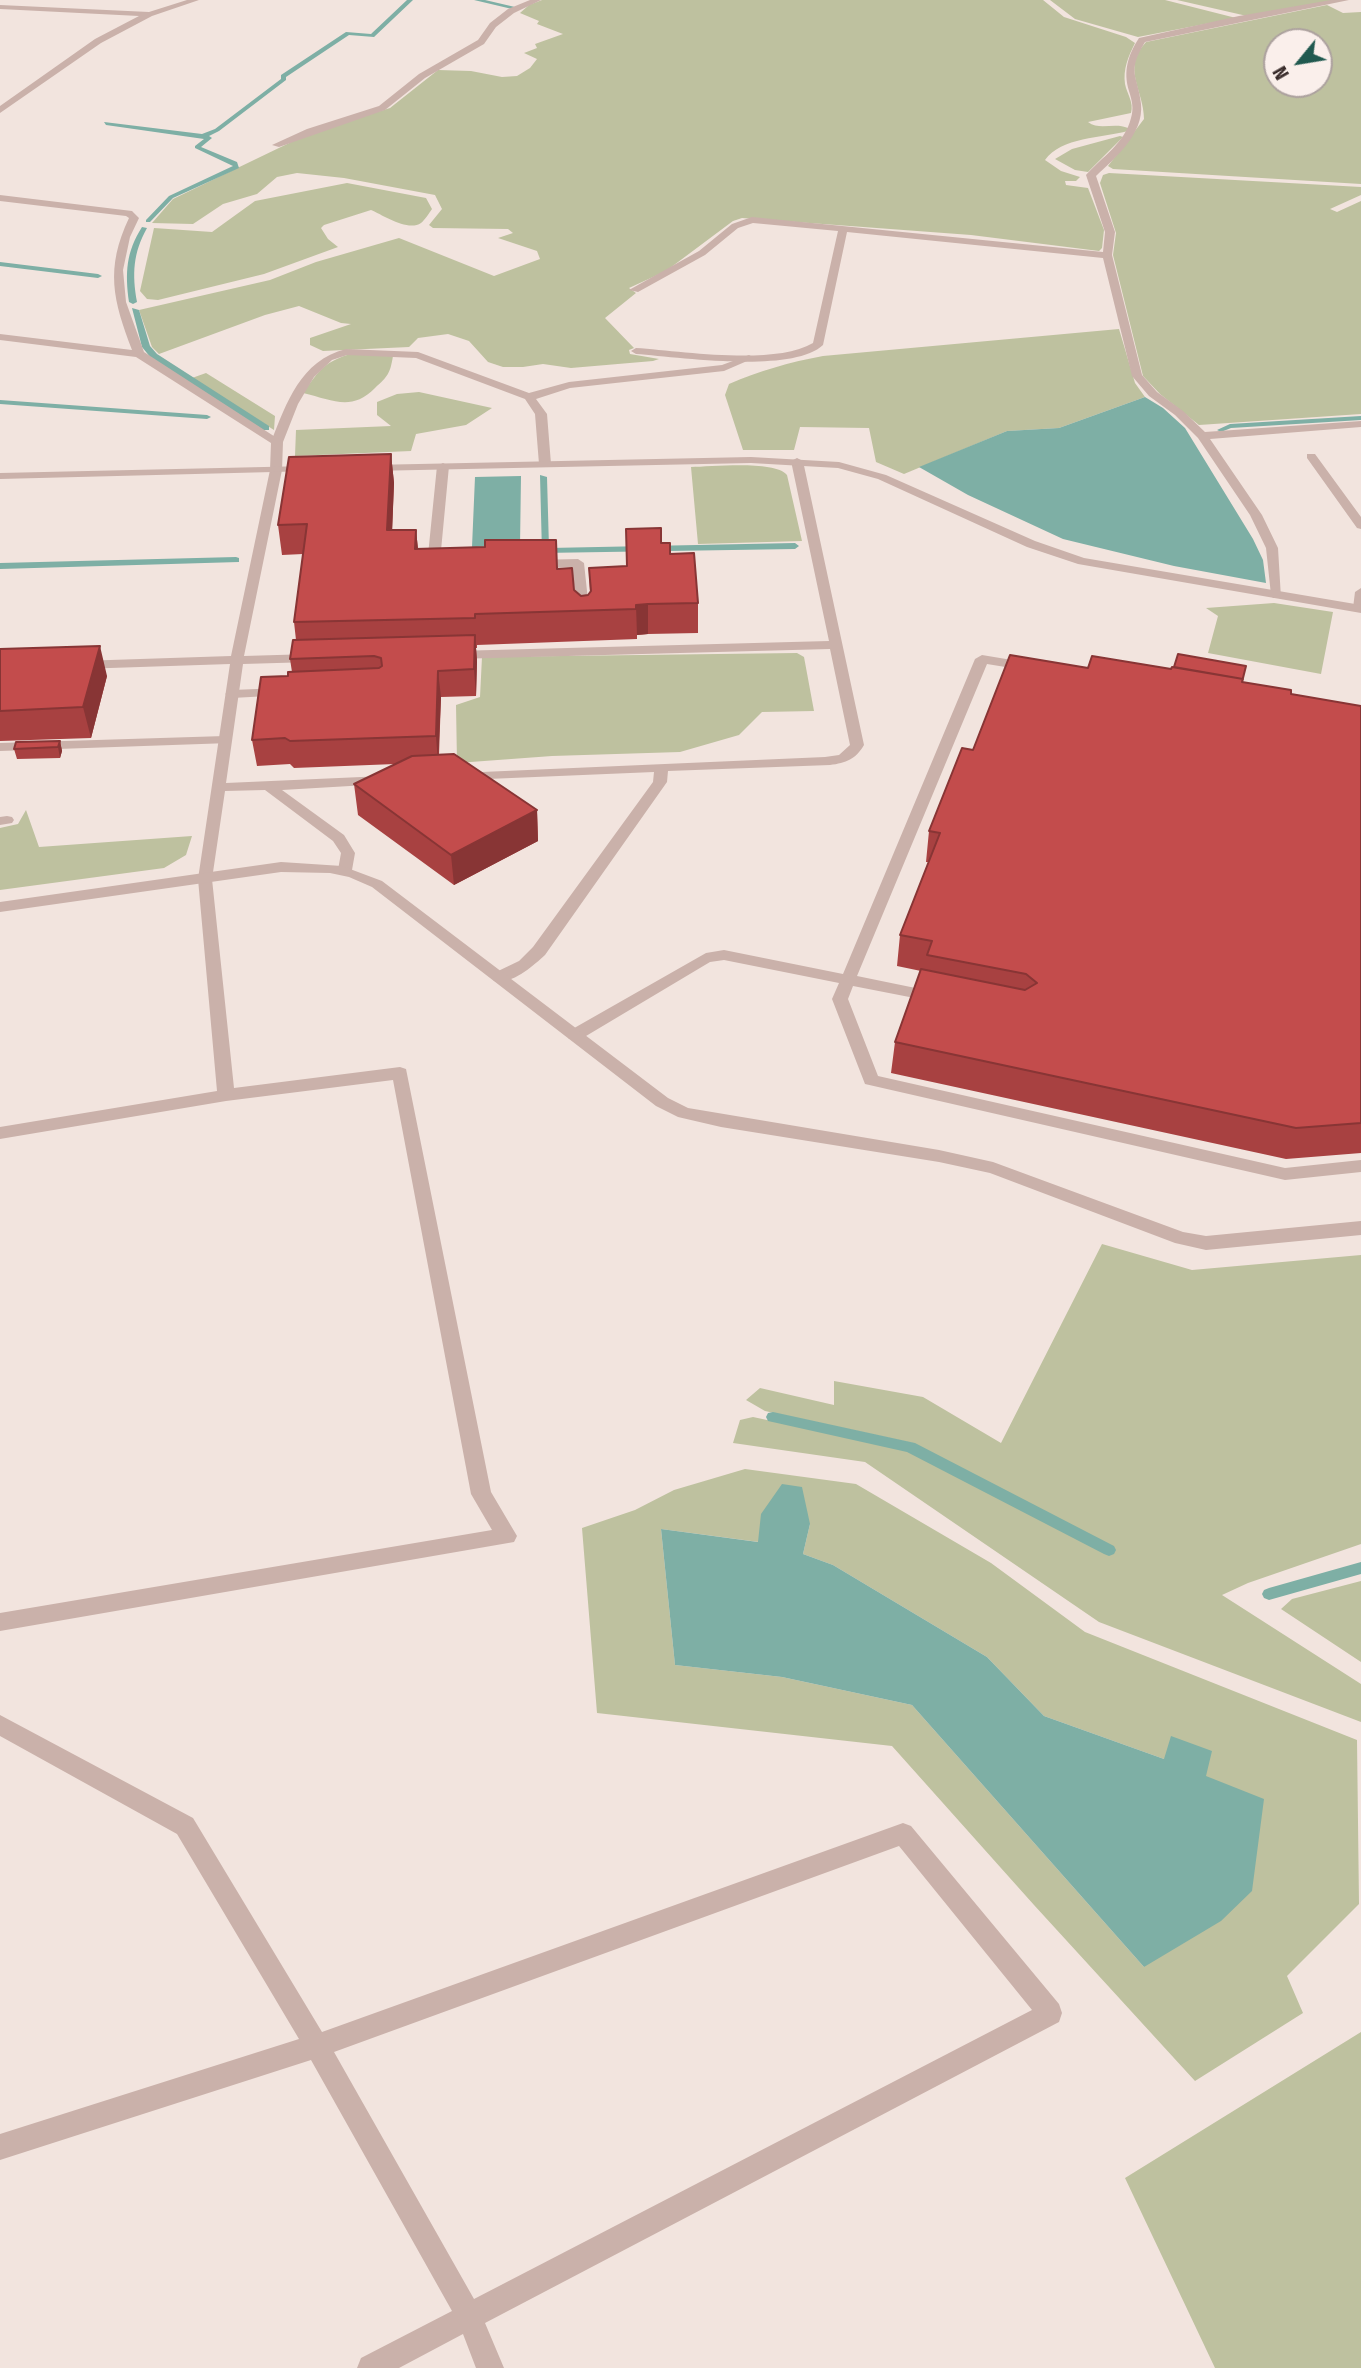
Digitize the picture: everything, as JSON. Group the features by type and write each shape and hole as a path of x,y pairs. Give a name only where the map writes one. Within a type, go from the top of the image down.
{"street":[{"path":"0,110 117,29 149,14 195,0"},
{"path":"276,145 382,108 422,76 481,42 493,25 511,11 537,0"},
{"path":"1277,596 1272,548 1256,515 1202,436 1179,413 1153,394 1137,376 1107,255 1110,232 1091,176 1112,156 1131,131 1138,107 1128,75 1130,61 1142,40 1239,18 1345,0"},
{"path":"0,7 149,14"},
{"path":"11,93 21,94"},
{"path":"0,198 129,213 134,218 120,251 116,269 121,307 139,354"},
{"path":"634,290 702,253 735,226 752,220 1107,255"},
{"path":"636,351 749,358 796,356 812,351 818,345 843,229"},
{"path":"0,337 139,354 277,442"},
{"path":"226,1095 205,879 237,660 276,470 277,442 292,404 310,375 328,358 346,352 418,355 529,397 541,414 545,464"},
{"path":"529,397 569,385 724,368 749,358"},
{"path":"1202,436 1361,424"},
{"path":"1311,456 1361,525"},
{"path":"444,777 825,761 839,760 854,753 857,745 796,461"},
{"path":"360,468 796,461 839,465 882,477 1063,556 1146,574 1360,608 1361,592"},
{"path":"443,466 433,565 446,565"},
{"path":"0,476 318,469"},
{"path":"526,564 579,563 584,620"},
{"path":"446,655 836,645"},
{"path":"70,665 321,658"},
{"path":"1050,670 982,659 840,999 871,1080 1285,1174 1361,1166"},
{"path":"232,694 298,691"},
{"path":"0,747 225,740"},
{"path":"500,978 525,965 539,951 660,782 661,767"},
{"path":"219,787 404,779"},
{"path":"268,786 339,838 348,853 345,870"},
{"path":"0,907 281,867 311,866 345,870 377,884 662,1102 684,1113 939,1156 993,1168 1181,1238 1206,1243 1361,1228"},
{"path":"575,1035 706,958 724,955 955,1000"},
{"path":"0,1133 226,1095 400,1073 481,1494 507,1536 0,1622"},
{"path":"0,1725 185,1826 317,2046 469,2316 490,2368"},
{"path":"0,2147 317,2046 903,1834 1050,2013 371,2368"}],"green space":[{"path":"542,0 1043,0 1064,17 1126,37 1135,43 1125,73 1125,84 1132,105 1131,113 1088,122 1097,126 1123,126 1128,128 1128,131 1071,143 1052,152 1045,160 1061,171 1080,177 1076,181 1065,181 1066,185 1088,188 1104,230 1102,248 1099,251 971,235 742,218 733,221 666,271 629,288 636,293 605,318 634,348 629,350 630,354 659,359 653,361 571,368 543,364 503,367 488,362 469,341 448,334 418,338 409,347 323,351 310,345 310,338 351,324 341,323 299,306 265,315 159,354 152,347 139,310 270,280 316,262 399,238 494,276 540,259 537,251 498,238 513,233 508,229 433,228 429,225 442,209 435,195 344,178 297,173 277,177 257,194 223,204 193,224 152,223 173,199 310,133 390,108 438,70 471,71 502,77 517,76 530,68 537,59 524,53 537,48 535,44 563,34 537,24 539,21 520,13 529,5"},
{"path":"1050,0 1165,0 1236,18 1138,37 1075,19"},
{"path":"1177,0 1336,0 1247,16"},
{"path":"1327,5 1343,13 1361,12 1361,184 1113,169 1108,166 1144,119 1134,71 1139,52 1146,42"},
{"path":"1123,137 1088,172 1075,170 1055,159 1072,149"},
{"path":"1109,173 1361,187 1361,195 1330,209 1337,212 1361,201 1361,414 1199,425 1160,394 1143,376 1113,255 1116,233 1100,183 1103,175"},
{"path":"347,183 426,198 432,209 422,222 416,225 403,224 371,210 324,225 321,228 328,239 338,247 264,274 158,300 147,299 140,291 154,228 212,232 255,201"},
{"path":"1119,329 1135,383 1145,397 1059,428 1007,431 904,474 876,462 869,428 800,427 794,450 743,450 725,395 729,384 740,379 775,367 823,356"},
{"path":"353,353 393,356 388,374 366,395 358,400 341,402 303,393 324,367"},
{"path":"206,373 275,416 274,430 192,378"},
{"path":"419,392 492,408 466,425 416,434 411,451 295,456 296,430 391,426 377,415 377,402 397,394"},
{"path":"756,466 780,470 787,475 802,541 698,544 691,467"},
{"path":"1274,603 1333,612 1321,674 1208,653 1218,616 1206,608"},
{"path":"797,653 804,657 814,711 762,712 739,735 680,752 552,756 457,763 456,705 480,697 482,657"},
{"path":"26,810 39,847 192,836 186,855 164,868 0,890 0,828 18,824"},
{"path":"1102,1244 1192,1270 1361,1255 1361,1544 1248,1583 1222,1595 1361,1684 1361,1722 1099,1622 865,1462 733,1443 740,1420 753,1417 907,1450 1111,1553 1114,1549 912,1443 765,1411 746,1400 760,1388 834,1405 834,1381 923,1397 1001,1443"},
{"path":"745,1469 856,1484 991,1563 1085,1632 1357,1740 1359,1904 1287,1976 1303,2013 1195,2081 892,1746 597,1713 582,1528 635,1510 674,1490","holes":["810,1524 803,1554 833,1565 987,1657 1044,1716 1164,1759 1144,1967 912,1705 782,1677 675,1665 661,1529 759,1542"]},
{"path":"1361,1581 1361,1662 1281,1609 1292,1599"},
{"path":"1361,2032 1361,2368 1215,2368 1125,2178"}],"water":[{"path":"1145,397 1163,408 1185,428 1253,539 1263,560 1266,583 1174,566 1063,539 968,495 919,467 1007,431 1059,428"},
{"path":"521,476 520,546 472,547 475,477"},
{"path":"782,1484 802,1487 810,1524 803,1554 833,1565 987,1657 1044,1716 1164,1759 1171,1736 1212,1751 1206,1776 1264,1799 1252,1891 1221,1921 1144,1967 912,1705 782,1677 675,1665 661,1529 758,1542 761,1514"}],"building":[{"path":"391,454 387,530 416,530 415,549 485,547 485,540 556,540 557,569 572,568 574,590 581,596 588,595 591,591 589,568 627,566 626,529 661,528 661,543 670,543 670,554 694,553 698,603 636,605 636,609 475,614 475,618 294,622 307,524 278,525 289,457"},
{"path":"475,635 474,669 438,671 436,736 252,740 261,677 288,676 288,672 382,666 381,658 374,656 290,659 293,640"},
{"path":"100,646 83,707 0,711 0,649"},
{"path":"1178,654 1246,666 1243,679 1174,667"},
{"path":"1010,655 1088,668 1092,656 1171,669 1172,667 1243,679 1242,682 1291,690 1291,694 1361,706 1361,1123 1296,1128 895,1042 921,969 1025,990 1037,983 1026,974 927,955 932,941 900,935 940,833 929,831 962,748 973,750"},
{"path":"60,741 58,747 14,749 16,742"},
{"path":"454,754 537,810 451,855 354,784 412,756"}],"waterway":[{"path":"203,136 217,130 284,79 283,76 348,33 372,36 410,0"},
{"path":"477,0 512,7"},
{"path":"106,123 203,136"},
{"path":"148,221 171,197 237,167 235,163 197,147 209,138 203,136"},
{"path":"133,302 130,264 134,247 144,228"},
{"path":"0,264 98,276"},
{"path":"135,310 146,347 154,356 266,428"},
{"path":"0,402 207,417"},
{"path":"1221,430 1230,426 1361,418"},
{"path":"543,477 545,551 795,546"},
{"path":"0,566 236,560"},
{"path":"773,1417 910,1447 1109,1550"},
{"path":"1269,1594 1361,1568"}]}
